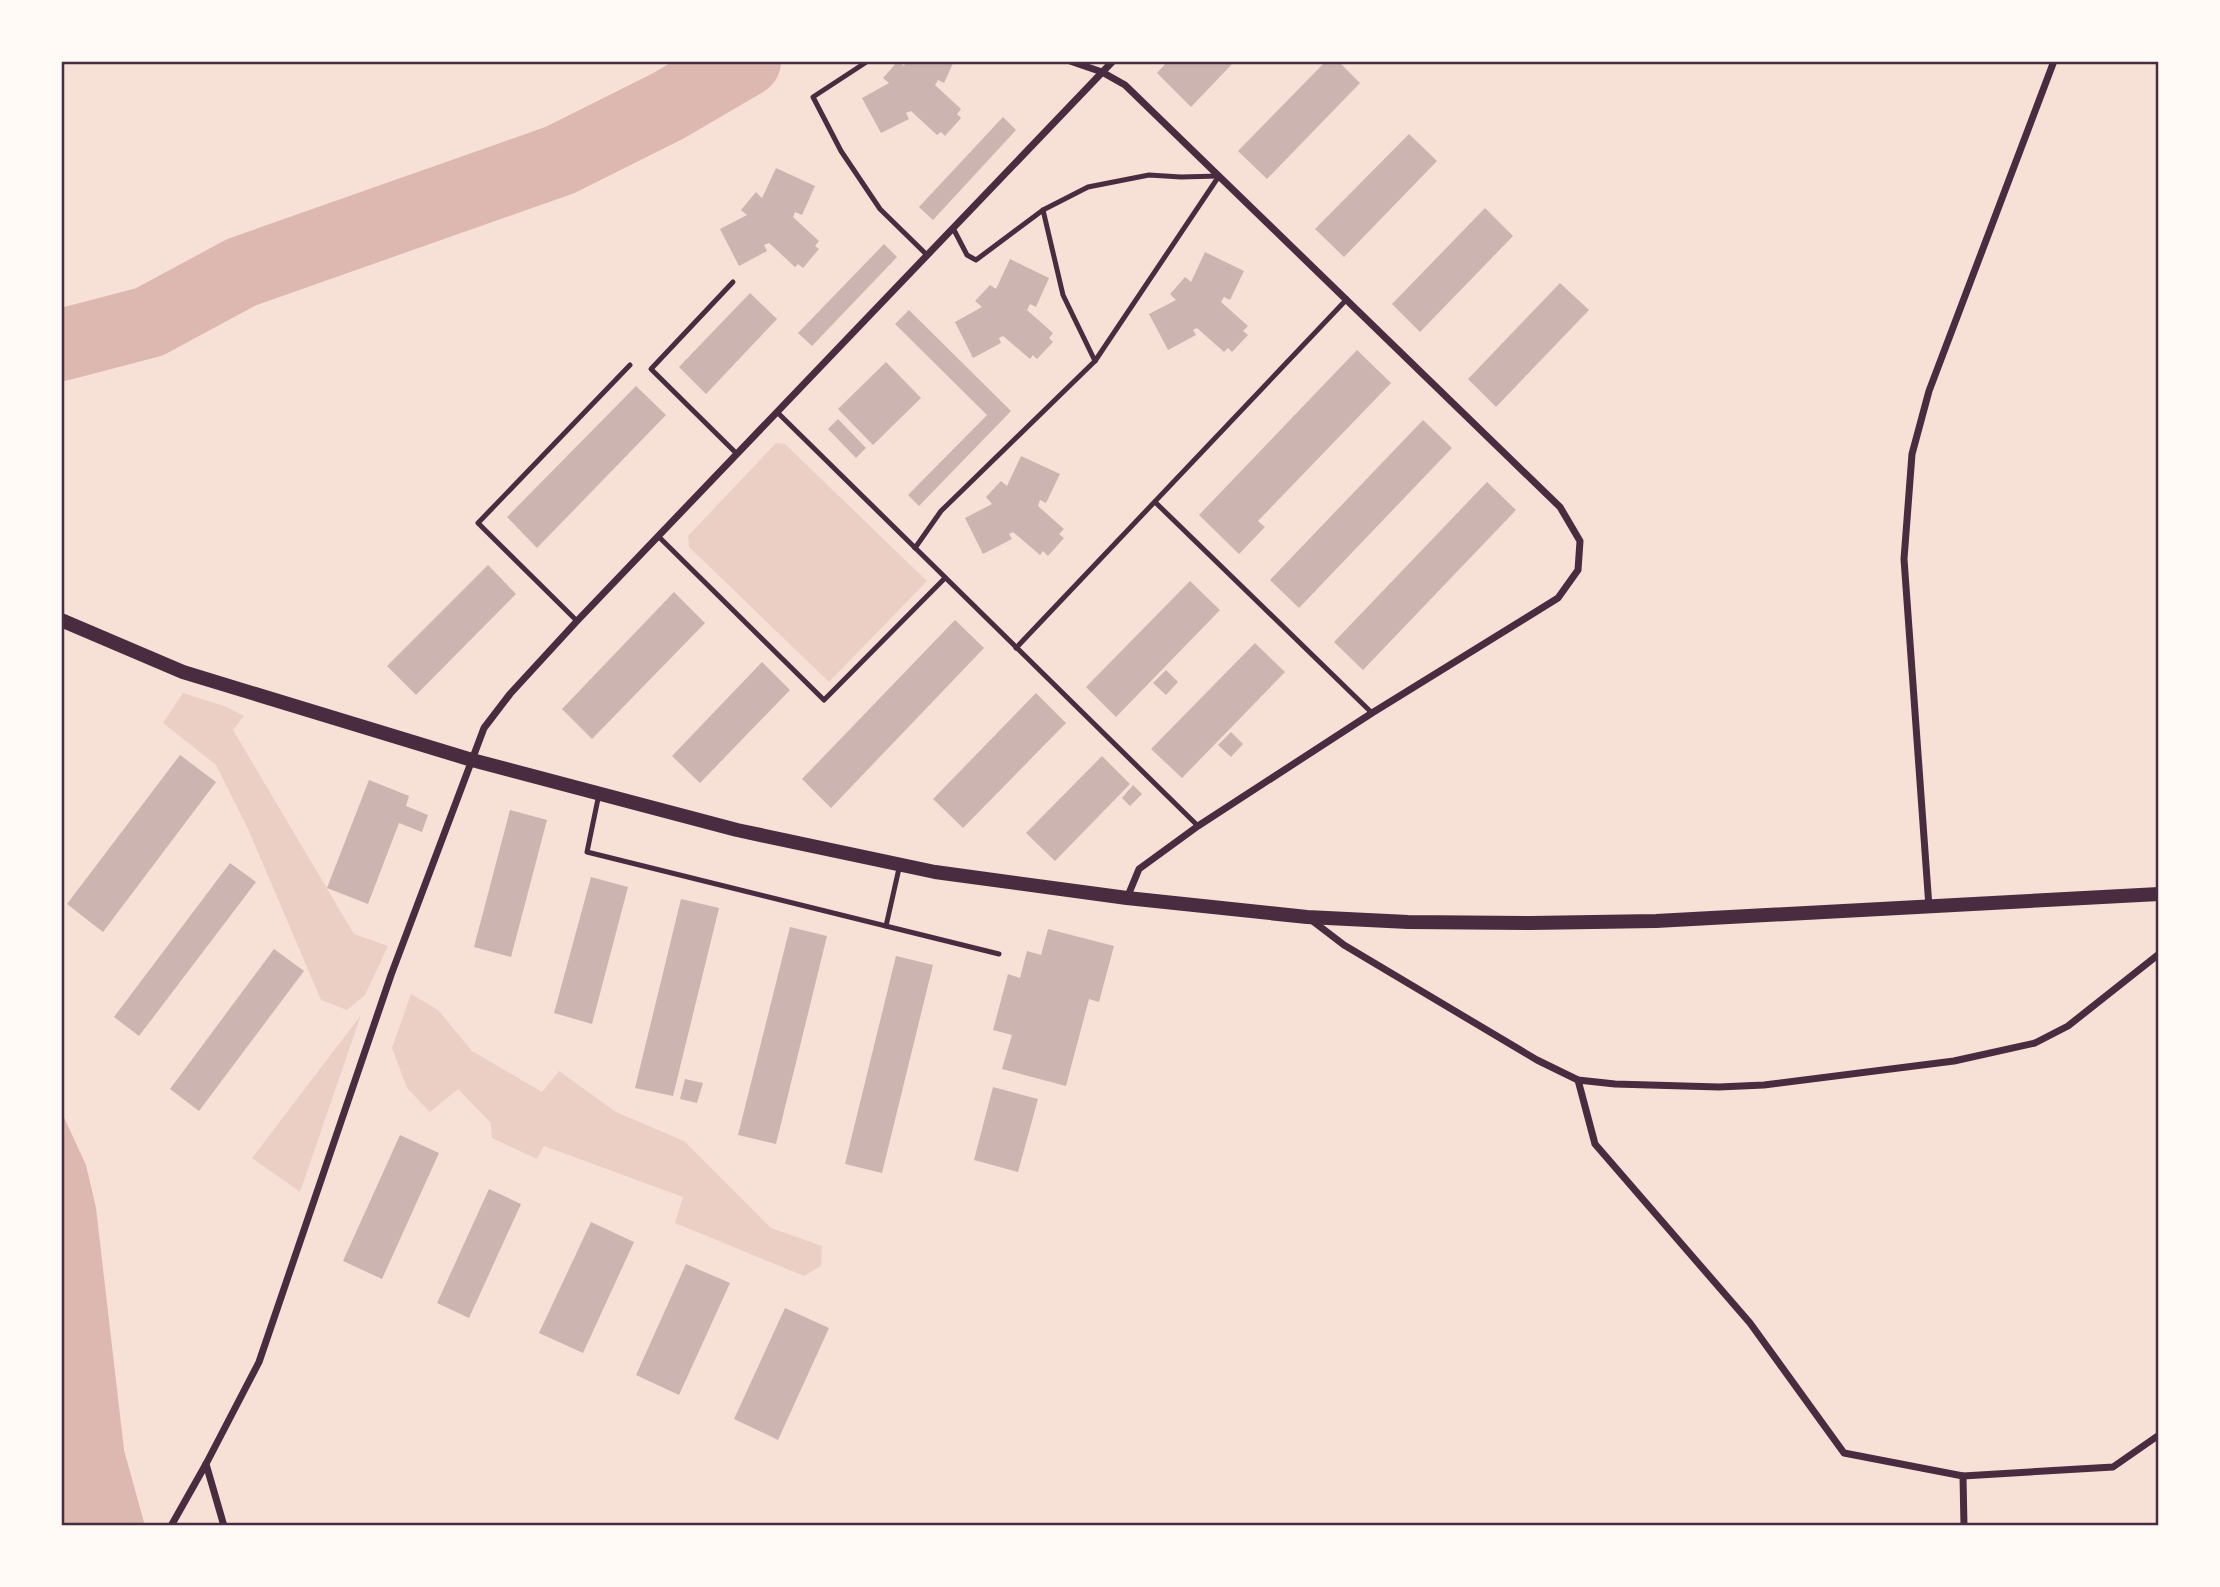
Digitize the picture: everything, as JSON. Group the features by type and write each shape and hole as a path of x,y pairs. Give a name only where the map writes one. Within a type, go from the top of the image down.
{"main road":[{"path":"61,620 183,671 472,760 737,830 935,872 1128,898 1307,916 1408,922 1544,923 1929,908 2159,894"}],"street":[{"path":"1070,61 1102,72 1125,85 1560,507 1580,541 1578,570 1558,598 1372,713 1198,826 1139,869 1128,898"},
{"path":"171,1526 259,1362 391,975 484,728 510,694 658,536 1113,61"},
{"path":"1929,908 1903,559 1912,454 1929,391 2054,61"},
{"path":"1307,916 1344,945 1537,1060 1578,1080 1641,1085 1764,1085 1954,1061 2035,1043 2068,1026 2159,954"},
{"path":"1578,1080 1595,1144 1750,1323 1844,1452 1963,1476 2113,1467 2159,1436"},
{"path":"206,1464 224,1526"},
{"path":"1963,1476 1964,1526"}],"lane":[{"path":"868,61 813,97 841,151 880,209 927,255"},
{"path":"953,228 967,254 976,260 1043,210 1088,187 1149,175 1219,176"},
{"path":"915,548 942,511 1095,361 1219,176"},
{"path":"1043,210 1063,295 1095,361"},
{"path":"733,282 651,369 737,454"},
{"path":"1016,648 1347,299"},
{"path":"578,621 478,523 631,365"},
{"path":"776,412 1198,826"},
{"path":"1155,502 1372,713"},
{"path":"658,536 824,700 945,578"},
{"path":"599,794 587,852 999,954"},
{"path":"886,926 900,864"}],"shaded area":[{"path":"776,443 785,444 927,581 829,682 689,547 688,536"},
{"path":"183,693 227,707 244,716 233,730 354,934 388,946 365,995 347,1010 321,1000 248,829 216,765 163,723"},
{"path":"411,994 438,1010 472,1051 542,1092 559,1071 616,1112 684,1141 771,1228 822,1246 821,1266 804,1276 675,1223 683,1197 544,1146 537,1159 492,1138 491,1123 458,1089 430,1112 407,1088 392,1048"},
{"path":"361,1015 300,1192 252,1158"},
{"path":"61,1111 86,1165 96,1208 124,1450 145,1526 61,1526"}],"building":[{"path":"898,61 904,66 906,61 954,61 944,83 938,80 935,85 961,109 957,114 961,118 945,136 941,132 937,135 911,111 906,113 909,119 881,133 862,98 889,83 883,78"},
{"path":"1168,61 1235,61 1191,107 1157,73"},
{"path":"1326,61 1338,61 1360,83 1267,179 1238,151"},
{"path":"1003,117 1016,130 933,220 919,207"},
{"path":"1409,134 1437,161 1344,257 1315,229"},
{"path":"776,168 815,186 802,215 795,212 793,217 819,241 815,246 819,249 803,268 798,264 795,267 769,243 764,245 767,251 739,266 720,229 747,215 741,210 756,192 762,198"},
{"path":"1485,208 1513,236 1420,332 1392,304"},
{"path":"884,244 897,257 812,346 798,333"},
{"path":"1205,252 1244,271 1230,300 1224,297 1221,302 1248,326 1243,331 1248,335 1232,352 1228,348 1224,352 1197,328 1193,330 1196,335 1168,350 1149,314 1176,300 1170,294 1185,277 1191,282"},
{"path":"1010,259 1049,278 1036,307 1030,304 1027,310 1053,333 1049,338 1053,342 1037,359 1033,355 1030,359 1003,336 999,338 1001,343 973,358 955,322 982,307 975,301 990,285 996,289"},
{"path":"1560,283 1589,310 1496,407 1468,379"},
{"path":"750,293 777,319 706,394 679,367"},
{"path":"909,310 1011,411 919,506 908,495 987,415 895,324"},
{"path":"1357,350 1391,383 1258,521 1265,527 1239,554 1199,515"},
{"path":"886,362 921,398 873,445 838,409"},
{"path":"636,386 666,415 537,548 507,517"},
{"path":"838,419 866,448 856,458 828,429"},
{"path":"1423,420 1452,448 1299,608 1270,580"},
{"path":"1021,456 1060,474 1046,503 1040,500 1038,506 1064,529 1059,534 1064,538 1048,556 1043,551 1040,555 1013,532 1009,534 1012,539 983,554 965,518 992,504 986,497 1001,481 1007,486"},
{"path":"1487,482 1516,510 1363,670 1334,642"},
{"path":"488,565 516,594 416,695 387,666"},
{"path":"1190,581 1220,610 1116,717 1086,687"},
{"path":"674,592 705,623 592,739 562,709"},
{"path":"955,620 984,648 831,808 802,779"},
{"path":"1255,643 1285,672 1182,778 1151,749"},
{"path":"762,662 790,690 700,783 672,756"},
{"path":"1166,670 1178,682 1166,695 1153,683"},
{"path":"1036,693 1066,723 963,828 933,799"},
{"path":"1231,732 1243,744 1231,757 1218,745"},
{"path":"180,755 216,782 103,932 67,904"},
{"path":"1102,756 1130,784 1055,861 1026,833"},
{"path":"369,780 409,796 406,806 428,815 422,832 399,823 368,904 327,888"},
{"path":"1133,785 1142,794 1130,806 1122,798"},
{"path":"510,810 547,820 511,957 474,947"},
{"path":"230,863 256,882 139,1036 114,1017"},
{"path":"591,877 628,887 592,1024 554,1013"},
{"path":"681,899 719,908 673,1096 635,1088"},
{"path":"790,927 827,936 776,1144 738,1135"},
{"path":"1048,929 1114,946 1099,1002 1089,999 1066,1086 1002,1069 1012,1035 993,1030 1008,974 1020,978 1027,951 1041,955"},
{"path":"274,949 304,971 199,1111 170,1089"},
{"path":"896,956 933,965 882,1173 845,1164"},
{"path":"685,1079 703,1083 697,1103 680,1099"},
{"path":"993,1087 1038,1099 1018,1172 974,1160"},
{"path":"400,1135 439,1153 382,1279 343,1261"},
{"path":"489,1189 521,1204 469,1318 437,1303"},
{"path":"591,1222 634,1242 583,1353 539,1333"},
{"path":"686,1264 730,1283 679,1395 636,1375"},
{"path":"785,1308 829,1328 778,1440 734,1419"}],"waterway":[{"path":"61,345 149,322 242,272 560,160 668,106 745,61"}]}
